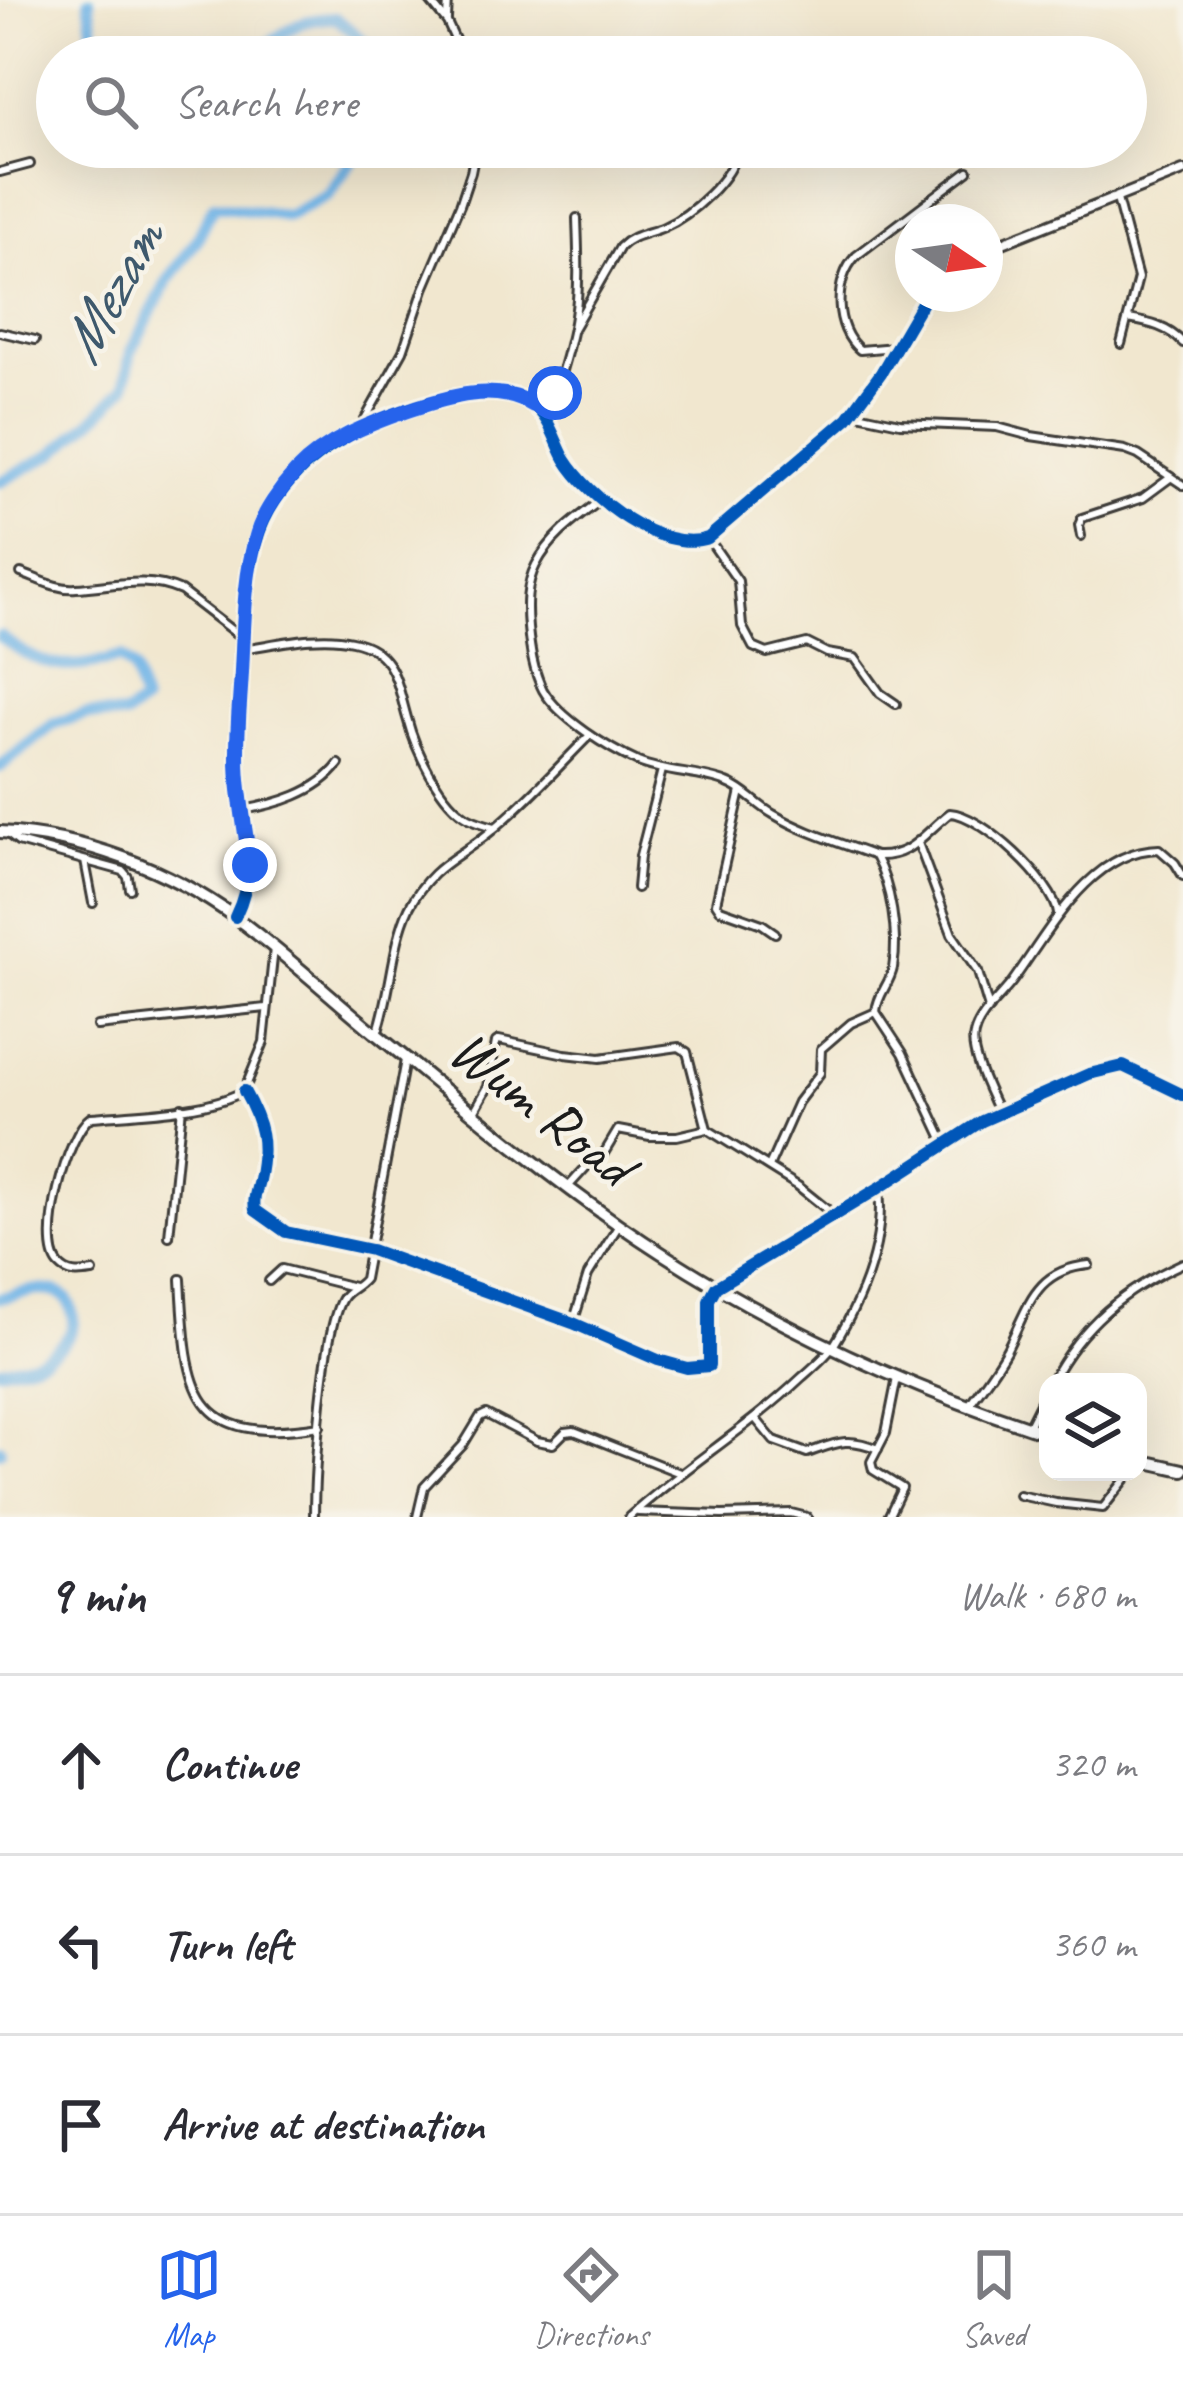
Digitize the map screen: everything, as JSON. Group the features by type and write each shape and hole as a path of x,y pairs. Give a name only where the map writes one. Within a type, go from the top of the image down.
{"highway":[{"name":"Wum Road","path":"3,832 51,838 127,860 196,892 274,947 473,1112 619,1225 716,1286 832,1348 897,1378 1039,1430"},
{"path":"1147,1463 1183,1471"}],"street":[{"path":"429,0 453,36"},
{"path":"447,22 448,0"},
{"path":"0,172 30,164"},
{"path":"360,428 403,351 472,168"},
{"path":"573,329 620,247 636,235 675,221 731,168"},
{"path":"896,347 860,350 852,343 838,296 844,274 856,256 968,171"},
{"path":"1003,243 1183,171"},
{"path":"1117,199 1138,278 1121,344"},
{"path":"547,423 573,329 578,218"},
{"path":"235,917 250,865 237,735 250,568 257,533 296,471 360,428 435,401 475,393 507,395 533,405 567,462 601,500 657,533 684,542 708,538 853,413 916,312"},
{"path":"1128,319 1168,329 1183,343"},
{"path":"0,332 35,340"},
{"path":"533,405 555,393"},
{"path":"853,413 900,423 997,427 1125,450 1183,485"},
{"path":"1081,536 1082,518 1143,498 1171,478"},
{"path":"601,500 554,538 529,582 527,612 534,665 544,693 590,734 634,760 729,784 793,825 875,856 898,854 915,845 950,813 965,816 1028,867 1051,892 1058,914"},
{"path":"708,538 739,581 742,626 753,647 767,653 807,644 855,658 880,693 896,704"},
{"path":"21,573 73,589 135,582 171,586 242,644 351,640 371,648 398,678 407,721 438,788 467,817 495,827"},
{"path":"377,1034 411,904 435,871 495,827 590,734"},
{"path":"243,810 295,796 330,776 339,764"},
{"path":"637,888 640,856 662,770"},
{"path":"741,791 716,903 775,933"},
{"path":"3,832 18,842 123,871 130,889"},
{"path":"915,845 954,939 978,972 990,1009"},
{"path":"999,1114 972,1041 980,1020 1058,914 1100,871 1126,854 1159,849 1183,876"},
{"path":"875,856 889,886 893,947 892,972 875,1012 903,1053 946,1145"},
{"path":"86,861 93,903"},
{"path":"93,1272 63,1270 52,1253 52,1210 78,1131 91,1117 224,1100 244,1091 264,1042 274,947"},
{"path":"97,1026 266,1008"},
{"path":"769,1167 797,1102 820,1073 821,1049 851,1023 875,1012"},
{"path":"473,1112 488,1087 500,1040 600,1058 679,1047 687,1052 707,1129 834,1215"},
{"path":"314,1517 323,1382 336,1316 345,1294 364,1279 406,1057"},
{"path":"244,1091 257,1112 263,1135 252,1204 286,1232 371,1250 687,1368 706,1367 710,1361 709,1300 716,1286 999,1114 1113,1066 1132,1069 1183,1095"},
{"path":"169,1236 182,1107"},
{"path":"568,1187 603,1155 618,1130 677,1136 707,1129"},
{"path":"632,1514 771,1406 832,1348 869,1274 879,1227 879,1188"},
{"path":"573,1324 588,1275 619,1225"},
{"path":"1057,1373 1082,1334 1117,1300 1183,1263"},
{"path":"968,1406 998,1365 1043,1282 1061,1270 1089,1265"},
{"path":"269,1281 282,1269 357,1288"},
{"path":"181,1280 185,1354 190,1377 209,1411 222,1421 256,1430 320,1426"},
{"path":"888,1517 902,1488 873,1470 871,1462 886,1433 897,1378"},
{"path":"1028,1427 1039,1405"},
{"path":"417,1517 424,1487 486,1414 537,1441 553,1444 569,1430 680,1473"},
{"path":"754,1418 774,1441 807,1453 839,1441 878,1449"},
{"path":"1019,1495 1106,1507 1125,1481"},
{"path":"1073,1517 1078,1506"},
{"path":"632,1514 791,1513 807,1517"}],"waterway":[{"name":"Mezam","path":"89,0 93,31 98,36"},
{"name":"Mezam","path":"280,36 308,21 336,18 357,36"},
{"name":"Mezam","path":"0,482 54,453 125,387 131,351 214,205 287,216 328,195 347,168"},
{"name":"Mezam","path":"0,636 29,656 57,665 86,665 120,657 134,670 143,703 125,716 87,714 55,723 0,767"},
{"name":"Mezam","path":"0,1298 51,1291 67,1300 73,1318 69,1335 51,1353 0,1369"}],"cycle path":[{"path":"235,917 248,864 237,750 250,566 271,507 316,457 368,425 415,407 468,395 515,396 539,410 565,459 608,505 669,538 708,538 848,418 917,312"},
{"path":"244,1091 263,1144 255,1210 286,1232 371,1250 687,1368 709,1366 709,1300 716,1287 982,1121 1089,1074 1123,1066 1183,1095"}],"route":[{"path":"250,865 238,778 243,639 257,533 274,502 296,471 363,427 435,401 475,393 522,398 533,405 555,393"}]}
